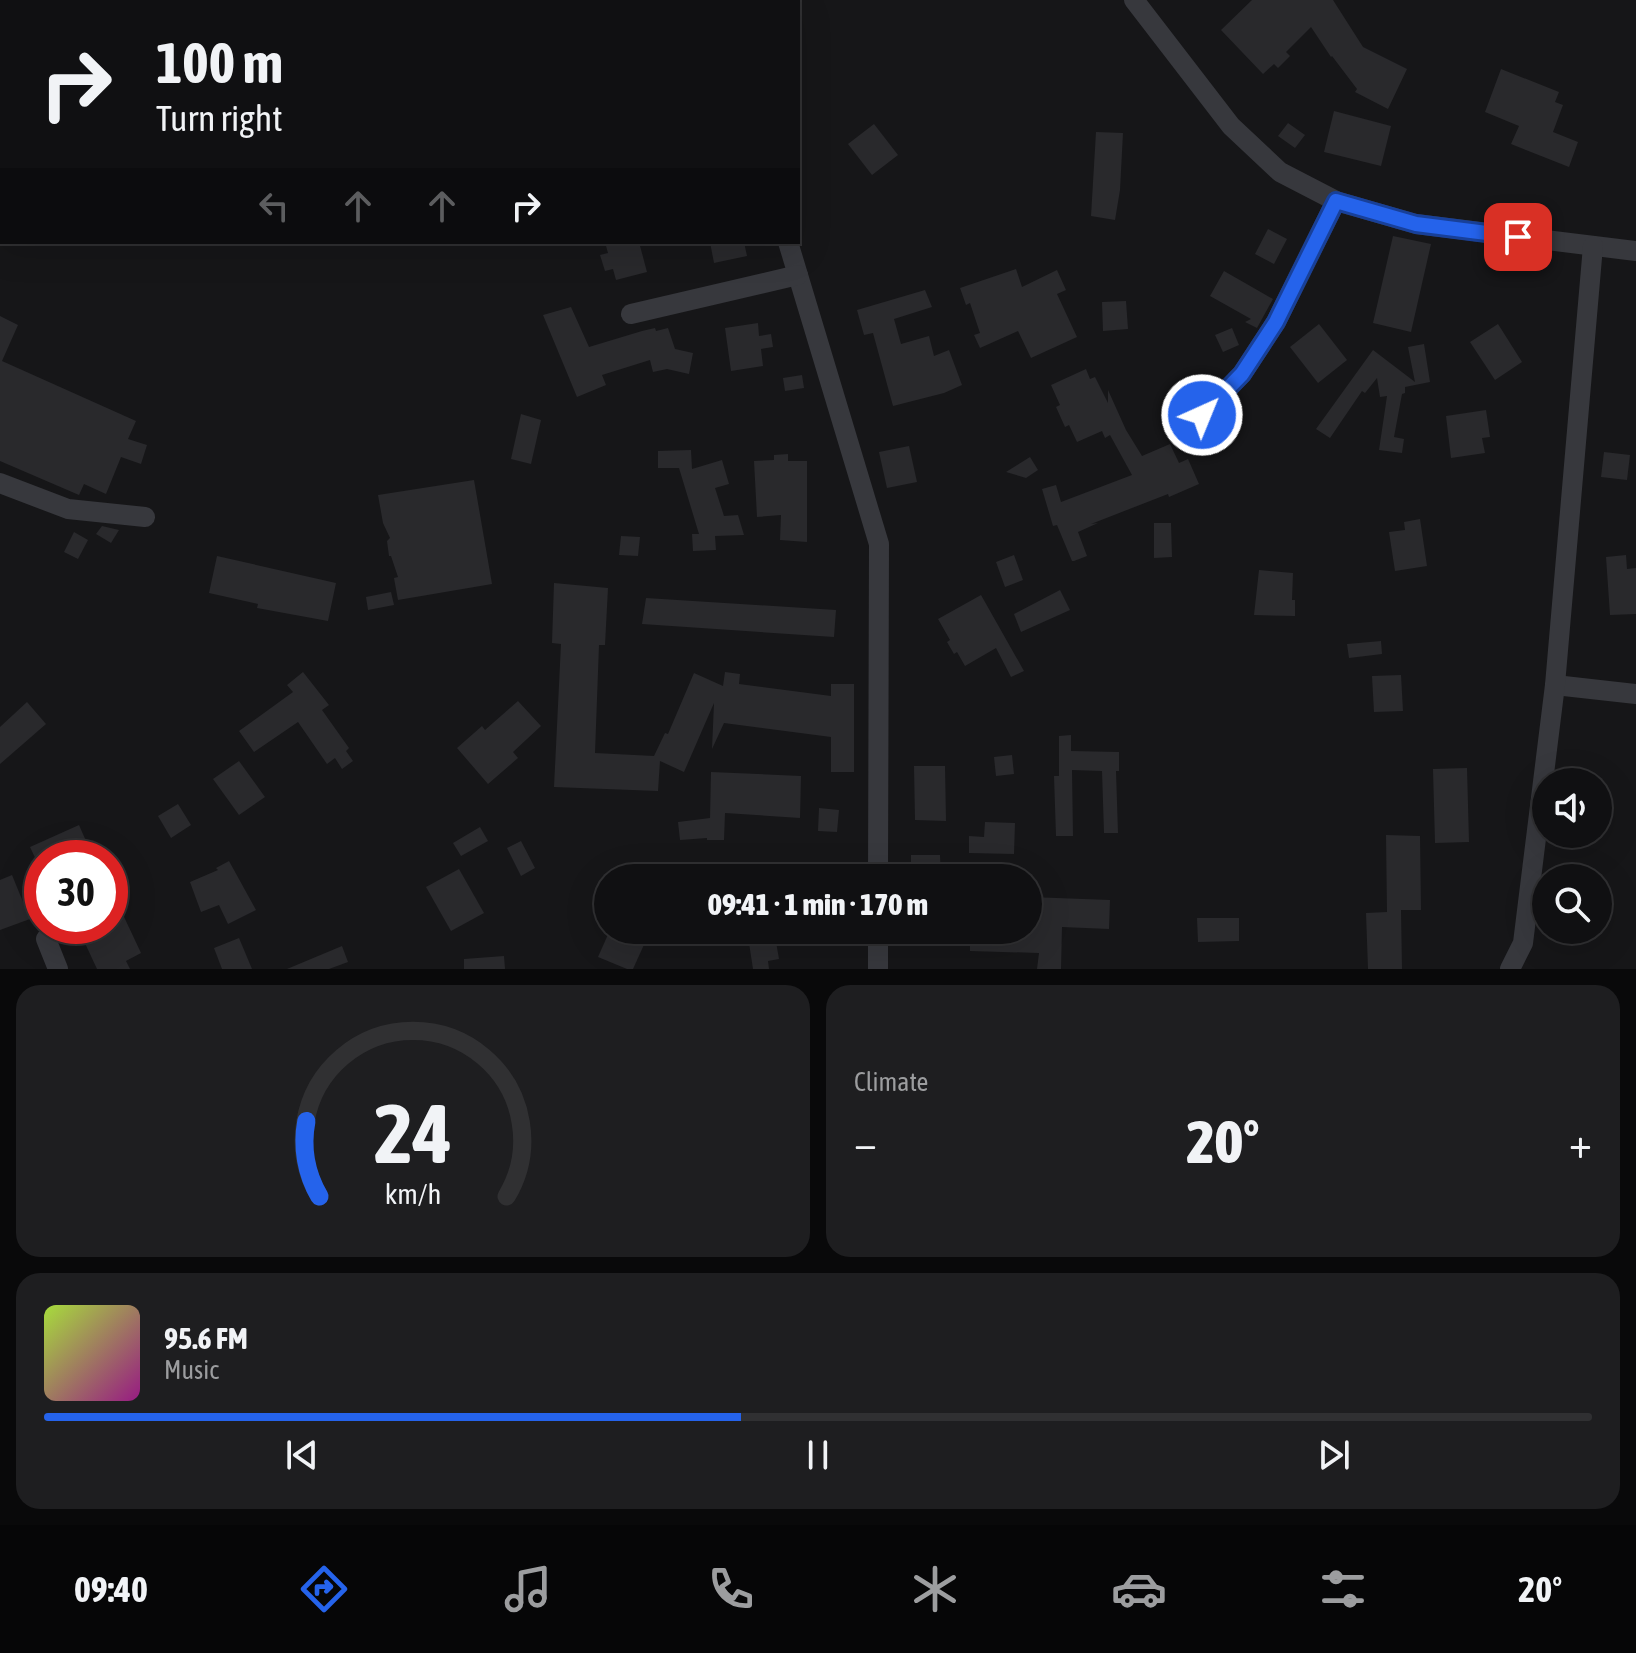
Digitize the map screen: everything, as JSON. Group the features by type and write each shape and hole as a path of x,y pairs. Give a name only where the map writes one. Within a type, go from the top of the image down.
{"street":[{"path":"1134,0 1231,126 1280,172 1336,201 1416,224 1636,251"},
{"path":"1202,415 1242,374 1276,322 1336,201"},
{"path":"789,244 879,544 878,864"},
{"path":"1510,969 1523,943 1555,685 1593,246"},
{"path":"631,314 798,275"},
{"path":"0,483 68,509 145,517"},
{"path":"1555,685 1636,694"},
{"path":"48,944 58,969"},
{"path":"878,944 878,969"}],"building":[{"path":"1252,0 1333,0 1363,47 1407,69 1388,109 1355,92 1357,89 1311,27 1286,52 1290,56 1278,68 1274,64 1263,74 1221,30"},
{"path":"1501,69 1559,92 1555,102 1563,105 1553,132 1578,142 1569,167 1511,144 1519,126 1485,112"},
{"path":"1334,111 1391,126 1381,166 1324,152"},
{"path":"1288,123 1305,135 1295,148 1278,136"},
{"path":"874,124 898,155 872,175 848,144"},
{"path":"1096,132 1123,133 1115,220 1091,216"},
{"path":"1268,229 1287,239 1274,264 1255,254"},
{"path":"1393,236 1431,244 1411,332 1373,323"},
{"path":"606,244 640,244 647,272 616,280 613,269 605,271 600,255 608,253"},
{"path":"710,244 744,244 747,256 714,263"},
{"path":"1016,269 1022,287 1057,270 1066,290 1057,294 1077,337 1031,358 1018,331 980,348 974,335 980,333 970,303 966,305 960,288"},
{"path":"1224,271 1273,299 1257,328 1245,322 1251,319 1210,296"},
{"path":"925,290 932,307 894,319 901,344 929,336 934,356 949,350 962,385 944,393 893,406 873,333 864,335 857,310"},
{"path":"1126,301 1128,329 1103,331 1102,302"},
{"path":"571,307 589,347 642,331 668,328 675,349 693,353 689,374 667,369 653,372 650,360 602,375 606,385 577,397 543,315"},
{"path":"0,316 18,325 2,361 136,421 128,439 147,445 141,464 121,457 106,494 84,484 79,495 0,461"},
{"path":"758,323 759,336 771,334 773,347 761,349 763,366 731,371 725,328"},
{"path":"1319,324 1347,360 1318,383 1290,347"},
{"path":"1498,324 1522,362 1495,380 1470,342"},
{"path":"1232,328 1239,345 1223,352 1215,335"},
{"path":"1424,344 1430,382 1405,387 1402,394 1394,437 1404,439 1402,453 1379,450 1387,396 1380,397 1377,378 1365,393 1362,391 1330,438 1316,429 1373,350 1415,382 1408,347"},
{"path":"1086,369 1090,379 1095,377 1108,403 1108,390 1142,456 1170,444 1179,463 1188,459 1199,484 1091,524 1098,523 1078,532 1087,556 1072,561 1057,525 1053,526 1042,489 1056,485 1061,502 1132,475 1110,435 1105,438 1102,431 1077,442 1069,425 1065,427 1056,407 1060,405 1051,385"},
{"path":"802,375 804,388 785,391 783,378"},
{"path":"1486,410 1490,437 1482,438 1485,453 1451,458 1446,416"},
{"path":"521,414 541,420 531,464 511,459"},
{"path":"909,446 917,482 887,488 879,452"},
{"path":"691,450 692,469 722,460 729,484 715,488 724,516 738,515 744,535 715,536 716,550 693,551 692,534 699,534 679,468 658,468 658,451"},
{"path":"1604,452 1630,455 1627,480 1601,477"},
{"path":"788,454 788,461 807,461 807,542 780,540 781,515 757,517 754,461 774,460 774,455"},
{"path":"1030,457 1038,470 1026,478 1006,472"},
{"path":"474,480 492,584 398,600 394,578 398,577 389,556 387,541 390,538 383,523 378,495"},
{"path":"1420,519 1427,566 1395,571 1389,532 1405,530 1404,522"},
{"path":"1154,523 1171,523 1172,557 1154,558"},
{"path":"102,526 119,530 111,543 96,534"},
{"path":"74,532 88,540 78,559 64,552"},
{"path":"621,536 640,537 638,556 619,555"},
{"path":"1014,555 1023,580 1005,587 996,562"},
{"path":"1626,555 1627,569 1636,568 1636,614 1610,615 1606,557"},
{"path":"217,556 336,583 328,621 257,608 258,604 209,593"},
{"path":"1259,570 1293,573 1295,616 1254,615"},
{"path":"554,583 608,588 605,645 599,645 595,753 654,756 665,733 668,734 694,673 723,686 725,672 740,674 739,684 831,696 831,684 854,684 854,772 831,772 831,737 724,723 712,749 714,703 684,772 660,761 658,791 554,787 561,644 552,643"},
{"path":"1060,590 1070,610 1021,632 1014,614"},
{"path":"391,592 394,605 368,610 366,597"},
{"path":"981,595 1024,671 1011,677 996,648 965,666 947,642 950,640 938,619"},
{"path":"646,598 836,610 834,637 642,624"},
{"path":"1381,641 1382,654 1349,658 1347,644"},
{"path":"303,672 329,705 322,710 349,748 346,751 353,761 342,769 335,758 327,764 298,722 254,752 239,731 293,692 287,685"},
{"path":"1401,675 1403,711 1374,712 1372,676"},
{"path":"518,701 541,726 513,752 518,758 488,784 457,748 482,726 485,730"},
{"path":"27,702 46,724 0,764 0,727"},
{"path":"1071,735 1071,751 1119,752 1119,771 1116,771 1118,833 1104,833 1102,771 1072,770 1073,836 1056,836 1054,776 1059,776 1059,736"},
{"path":"1012,755 1014,774 996,776 994,757"},
{"path":"239,761 265,797 239,815 213,779"},
{"path":"914,766 945,766 946,821 915,820"},
{"path":"1467,768 1469,842 1435,843 1433,769"},
{"path":"711,772 801,776 800,818 725,813 724,840 680,840 678,822 710,818"},
{"path":"178,804 191,825 171,838 158,816"},
{"path":"819,808 839,810 837,832 818,831"},
{"path":"985,822 1015,823 1014,854 969,853 969,836 984,837"},
{"path":"79,825 86,840 46,840"},
{"path":"480,827 488,841 461,856 453,843"},
{"path":"1386,835 1420,836 1421,910 1401,910 1402,969 1368,969 1366,913 1387,912"},
{"path":"521,841 535,868 521,876 507,848"},
{"path":"911,855 940,855 940,864 911,864"},
{"path":"229,861 256,910 228,924 219,905 201,912 190,882 218,870 216,868"},
{"path":"459,869 484,913 451,931 426,887"},
{"path":"12,875 24,904 24,921 0,930 0,880"},
{"path":"1042,897 1110,900 1109,929 1062,927 1061,969 1037,969 1039,953 970,951 970,944 1042,944"},
{"path":"1197,918 1239,918 1239,941 1198,942"},
{"path":"128,925 141,953 126,961 130,969 97,969 85,944 128,944"},
{"path":"239,938 252,969 222,969 214,948"},
{"path":"604,944 644,944 633,969 598,957"},
{"path":"749,944 776,944 779,959 768,961 769,969 753,969"},
{"path":"342,946 348,962 329,969 287,969"},
{"path":"504,956 505,969 464,969 464,959"}],"route":[{"path":"1202,415 1242,374 1276,322 1336,201 1416,224 1518,237"}]}
